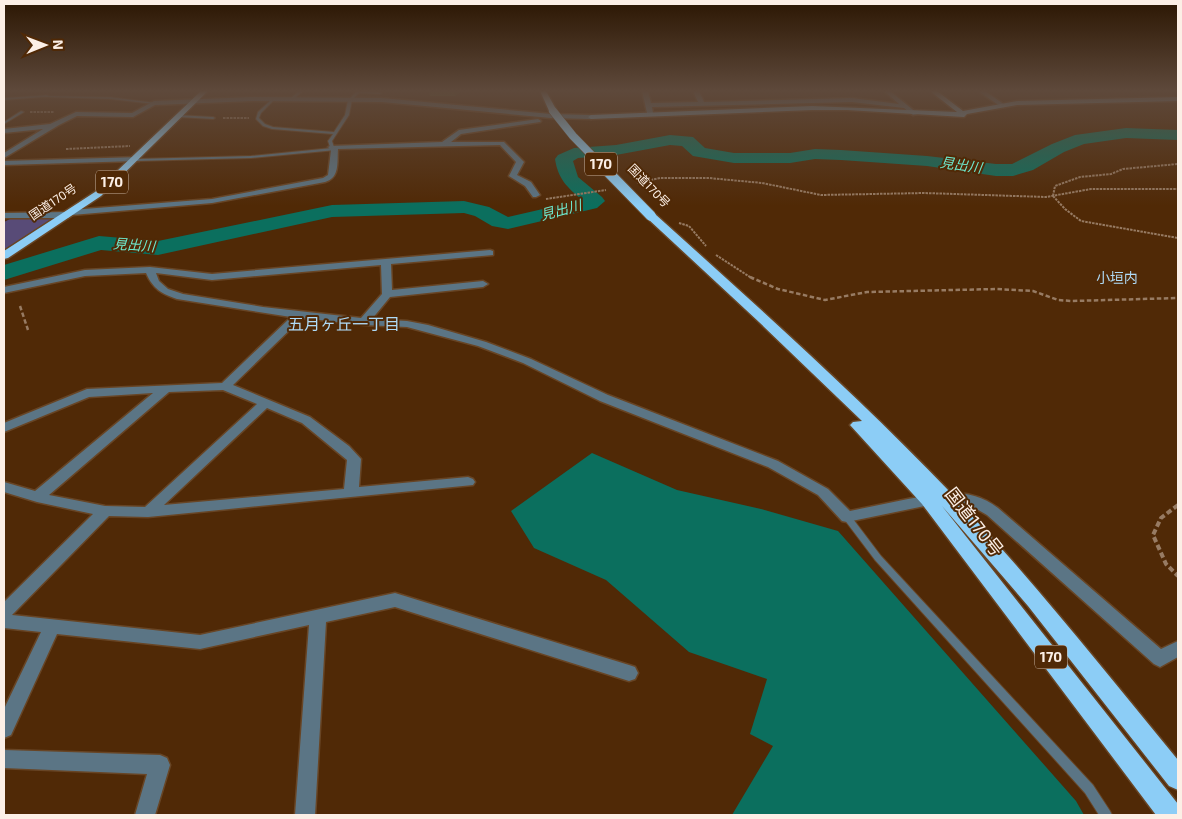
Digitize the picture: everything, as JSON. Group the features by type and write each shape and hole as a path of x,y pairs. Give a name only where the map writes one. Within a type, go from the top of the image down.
{"highway":[{"name":"国道170号","path":"4,256 98,194 166,129"},
{"name":"国道170号","path":"568,129 651,216 717,278 1009,570 1178,778"},
{"name":"国道170号","path":"936,499 1171,815"}],"street":[{"path":"4,131 20,129"},
{"path":"4,156 44,129"},
{"path":"444,144 459,132 477,129"},
{"path":"4,216 70,214 212,201 246,193 326,180 332,175 333,148 502,143 520,162 513,176 528,184 536,195"},
{"path":"4,162 135,159"},
{"path":"4,290 86,273 166,270 212,277 490,253"},
{"path":"364,322 387,294 386,262"},
{"path":"150,270 155,282 164,291 181,297 364,322 407,324 428,328 482,344 527,361 604,398 773,464 823,492 848,517 936,499 960,496 975,500 990,508 1006,525 1160,659 1178,648"},
{"path":"387,294 483,284"},
{"path":"225,386 300,314"},
{"path":"4,428 87,393 225,386 306,420 344,449 354,459 350,493"},
{"path":"37,497 166,389"},
{"path":"148,512 265,403"},
{"path":"4,487 37,497 105,511 148,512 468,482"},
{"path":"4,612 105,511"},
{"path":"4,621 200,642 395,600 629,672"},
{"path":"305,815 318,617"},
{"path":"4,729 52,626"},
{"path":"4,759 160,765 145,815"}],"lane":[{"path":"288,129 334,133"},
{"path":"135,159 251,157 333,148 330,141 337,129"},
{"path":"848,517 878,558 1089,789 1106,815"}],"path":[{"path":"65,149 151,145"},
{"path":"1053,196 1055,186 1068,180 1111,174 1123,169 1178,164"},
{"path":"635,183 660,178 687,177 762,183 821,195 924,193 1053,196 1091,190 1178,189"},
{"path":"536,195 539,198 555,199 609,189"},
{"path":"1053,196 1065,209 1081,221 1178,238"},
{"path":"678,223 689,226 705,246 724,262 750,278 778,289 811,298 825,300 867,292 997,289 1033,292 1058,300 1072,302 1178,298"},
{"path":"20,306 28,330"},
{"path":"1178,505 1161,518 1153,535 1166,564 1178,576"}],"shaded area":[{"path":"12,218 54,219 4,251 4,222"}],"water":[{"path":"592,453 677,490 761,509 838,531 1076,801 1084,815 732,815 773,746 750,734 767,679 689,652 606,580 534,548 511,511"}],"waterway":[{"name":"見出川","path":"4,273 99,243 158,248 332,211 464,207 482,211 500,221 508,223 590,204 595,201 575,184 568,175 564,159 574,153 616,150 670,140 687,141 699,152 734,158 790,158 815,154 841,155 1013,170 1026,166 1058,148 1081,139 1126,133 1178,135"}],"district":[{"name":"小垣内","path":"1117,278"},
{"name":"五月ヶ丘一丁目","path":"344,324"}]}
